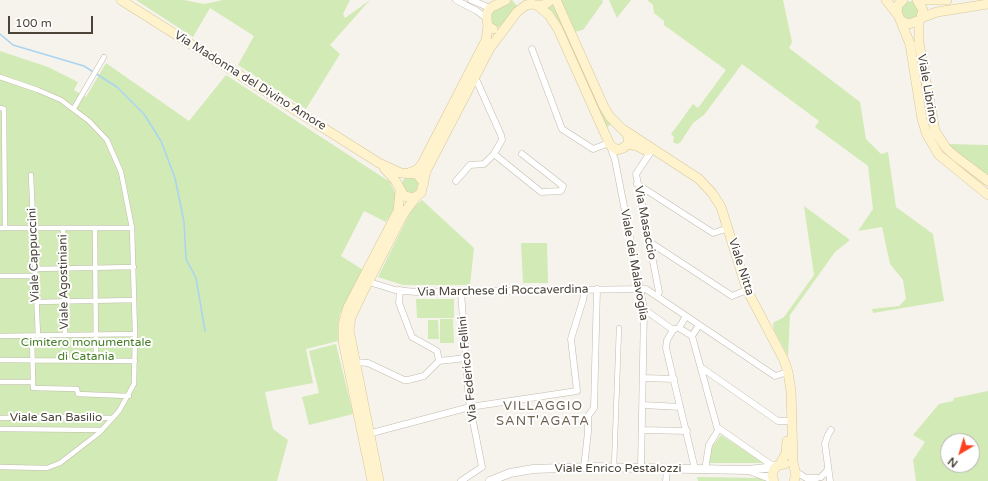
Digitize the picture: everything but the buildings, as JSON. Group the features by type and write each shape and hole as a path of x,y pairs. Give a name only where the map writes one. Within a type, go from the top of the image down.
{"main road":[{"name":"Via Madonna del Divino Amore","path":"121,0 379,163"},
{"path":"390,233 399,208 399,189 401,177 417,170 422,164 486,40 487,22 490,8 506,0"},
{"path":"379,481 365,434 342,333 345,314 366,280 390,233 404,212 422,191 426,171 490,48 517,12 526,5 532,3 547,4 551,0"},
{"name":"Viale Nitta","path":"556,0 604,107 623,129 704,184 721,208 745,291 784,360 785,373 791,391 789,421 795,474"},
{"path":"886,0 899,17 910,44 922,120 927,135 939,155 988,195"},
{"path":"903,0 898,6 899,17 909,24 937,12 988,4"},
{"name":"Viale Librino","path":"917,0 923,8 920,20 919,43 935,131 951,152 988,181"},
{"path":"921,0 947,0"},
{"path":"532,3 549,15 554,21 608,141 614,149 637,146 689,179 703,191 716,210 726,229"},
{"path":"487,22 495,30 504,29"},
{"path":"608,141 608,132 612,127 616,126 623,129 629,136 625,147"},
{"path":"379,163 397,172 419,175 424,183"},
{"path":"379,163 408,198 416,197"},
{"path":"366,280 350,323 350,339 372,481"},
{"path":"773,480 773,472 787,449 789,421"},
{"path":"777,466 787,464 795,474"}],"street":[{"path":"456,0 477,11 487,22"},
{"path":"471,0 490,8"},
{"path":"532,49 562,129 593,149 608,141"},
{"path":"74,108 104,57"},
{"path":"0,77 38,90 74,108 100,130 114,154 121,172 132,228 135,334 134,384 129,396 102,430 60,463 47,468 0,467"},
{"path":"456,181 470,165 484,164 494,154 502,140 475,77"},
{"path":"0,108 4,109 2,228 132,228"},
{"name":"Viale dei Malavoglia","path":"608,141 615,160 644,309 644,378 641,468"},
{"path":"615,160 625,147"},
{"name":"Via Masaccio","path":"650,153 636,174 659,292 656,296"},
{"path":"494,154 541,192 561,191 563,186 522,154"},
{"name":"Viale Cappuccini","path":"31,175 36,302 33,382"},
{"path":"638,184 712,234 726,229"},
{"name":"Viale Agostiniani","path":"63,228 65,335"},
{"path":"95,228 96,361"},
{"path":"648,241 732,296 745,291"},
{"path":"35,269 134,267"},
{"path":"0,276 35,276"},
{"name":"Via Marchese di Roccaverdina","path":"366,280 400,290 461,292 640,289"},
{"path":"584,467 588,432 588,416 594,408 597,289"},
{"path":"640,289 646,289 775,376 785,373"},
{"path":"400,290 399,303 412,337 437,351 439,361"},
{"path":"365,434 470,407 578,391 571,339 585,290"},
{"name":"Via Federico Fellini","path":"461,292 470,407 482,467 461,481"},
{"path":"36,302 134,300"},
{"path":"644,309 676,329 692,336 708,390 717,430 709,446 705,470"},
{"path":"684,314 676,329 667,340 666,348 695,469"},
{"path":"692,336 701,327"},
{"path":"614,467 619,328"},
{"path":"0,336 135,334"},
{"path":"354,362 368,363 404,380 408,380 424,376 439,361 466,358"},
{"path":"0,360 135,361"},
{"path":"702,368 778,421 789,421"},
{"path":"644,378 674,379"},
{"path":"708,390 717,379"},
{"path":"0,382 33,382 33,388 77,389 78,394 129,396"},
{"path":"643,406 680,407"},
{"name":"Viale San Basilio","path":"0,418 113,418"},
{"path":"0,429 102,430"},
{"path":"642,430 687,431"},
{"path":"717,430 770,464 777,466"},
{"path":"795,474 806,478 829,481 829,465 825,444 831,430"},
{"path":"817,479 827,471 829,465"},
{"path":"748,470 777,466"},
{"name":"Viale Enrico Pestalozzi","path":"490,481 510,473 533,469 614,467 748,470"},
{"path":"666,481 667,469"},
{"path":"748,470 773,480"},
{"path":"798,481 808,481"}],"green space":[{"path":"136,0 184,0 204,4 223,0 350,0 343,14 345,18 370,0 330,45 340,54 306,109 238,65 254,36 210,8 193,37"},
{"path":"512,0 518,7 502,26 498,27 491,24 491,12"},
{"path":"560,0 602,0 603,2 583,30 574,32"},
{"path":"609,0 631,0 617,18"},
{"path":"647,0 783,0 792,42 789,48 860,102 866,139 881,154 888,152 896,207 933,234 944,301 873,313 872,309 899,306 906,299 903,280 890,264 882,227 858,231 873,209 868,166 815,127 819,121 742,64 704,115 693,123 680,143 676,144 673,142 674,137 671,134 693,104 698,108 726,70 664,25 664,21 654,13 653,5"},
{"path":"912,1 920,14 909,21 903,19 900,10 906,2"},
{"path":"554,3 613,123 606,128 547,8"},
{"name":"Cimitero monumentale di Catania","path":"0,51 48,67 78,82 74,90 86,97 106,63 189,121 226,75 390,182 396,195 394,209 386,222 364,211 341,256 363,270 340,314 338,341 306,349 313,383 265,392 273,429 288,440 277,481 0,481"},
{"path":"948,144 988,145 988,178 958,155"},
{"path":"406,176 419,179 420,191 408,195 401,184"},
{"path":"422,200 474,248 470,285 403,285 378,277 412,209"},
{"path":"804,206 850,240 835,252 790,315 788,356 774,330 773,323 784,317 814,275"},
{"path":"521,243 547,243 548,283 523,283"},
{"path":"416,299 454,299 454,318 417,318"},
{"path":"440,319 453,319 454,343 440,343"},
{"path":"428,320 438,320 439,339 428,339"},
{"path":"336,344 353,414 309,425 302,397 319,393 309,351"},
{"path":"988,391 988,481 916,481 913,460 925,442 913,435 939,404 953,401 954,398"},
{"path":"721,435 764,463 707,463 709,451"},
{"path":"697,477 758,478 766,481 698,481"}],"waterway":[{"path":"0,34 13,45 84,66 117,87 144,114 161,141 175,178 184,222 186,259 196,278 205,331"}],"district":[{"name":"VILLAGGIO SANT'AGATA","path":"543,414"}]}
